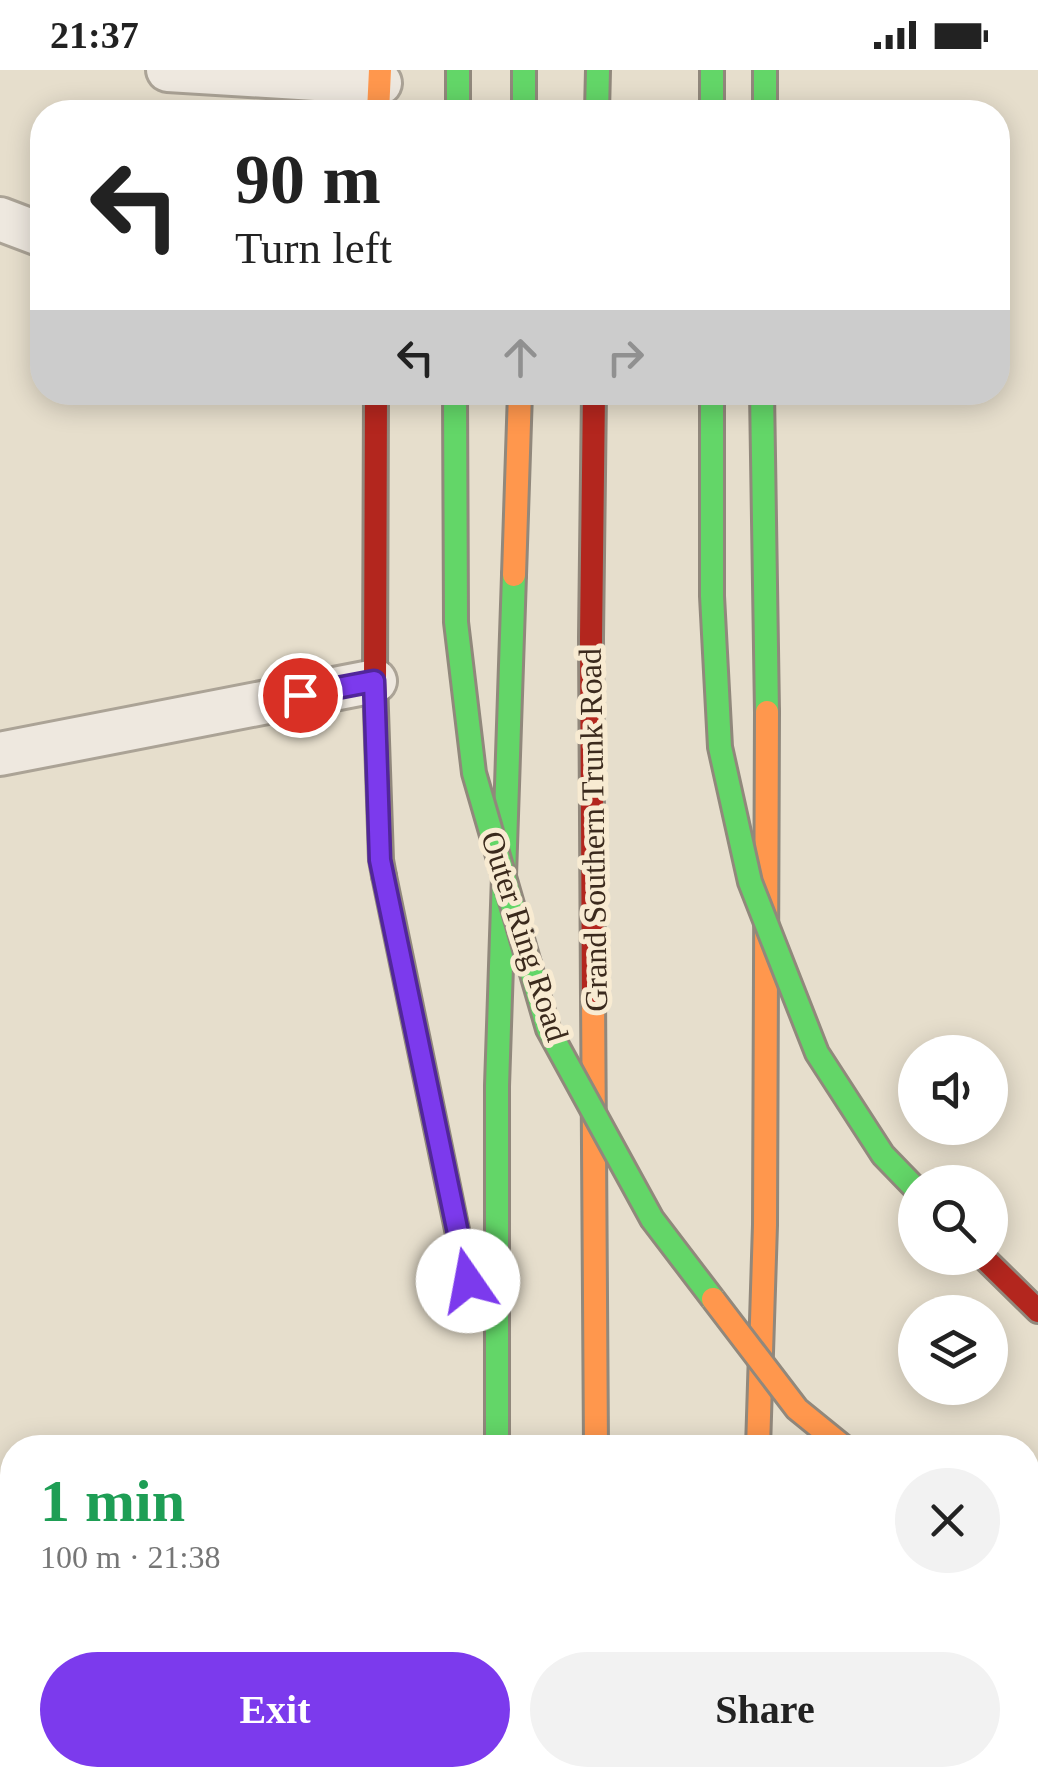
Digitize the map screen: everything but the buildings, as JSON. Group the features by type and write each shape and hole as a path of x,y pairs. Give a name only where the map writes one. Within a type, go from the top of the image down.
{"highway":[{"path":"458,70 458,100"},
{"path":"524,70 524,100"},
{"path":"597,100 598,70"},
{"path":"712,70 712,100"},
{"path":"764,100 765,70"},
{"path":"376,405 374,681 380,860 498,1422"},
{"name":"Outer Ring Road","path":"455,405 456,622 474,774 548,1029 652,1219 797,1409 829,1435"},
{"path":"498,1435 497,1086 520,405"},
{"name":"Grand Southern Trunk Road","path":"594,405 591,638 596,1435"},
{"path":"712,405 712,596 720,747 750,882 816,1053 883,1155 898,1170"},
{"path":"758,1435 765,1225 768,783 762,405"},
{"path":"1001,1275 1038,1311"}],"street":[{"path":"168,70 379,88"},
{"path":"0,220 30,231"},
{"path":"0,754 374,681"}],"traffic: fast":[{"path":"458,70 458,100"},
{"path":"524,70 524,100"},
{"path":"597,100 598,70"},
{"path":"712,70 712,100"},
{"path":"765,70 765,100"},
{"path":"455,405 456,622 474,773 548,1029 652,1219 713,1299"},
{"path":"712,405 712,596 720,747 750,882 817,1053 883,1155 898,1170"},
{"path":"762,405 767,712"},
{"path":"497,1435 497,1086 514,575"}],"traffic: slow":[{"path":"379,100 380,70"},
{"path":"514,575 520,405"},
{"path":"758,1435 765,1225 767,712"},
{"path":"384,876 474,1312"},
{"path":"593,995 596,1435"},
{"path":"713,1299 797,1409 829,1435"}],"traffic: jam":[{"path":"376,405 375,681 384,876"},
{"path":"593,995 594,405"},
{"path":"1001,1275 1038,1311"}],"route":[{"path":"300,695 374,681 380,860 468,1281"}]}
